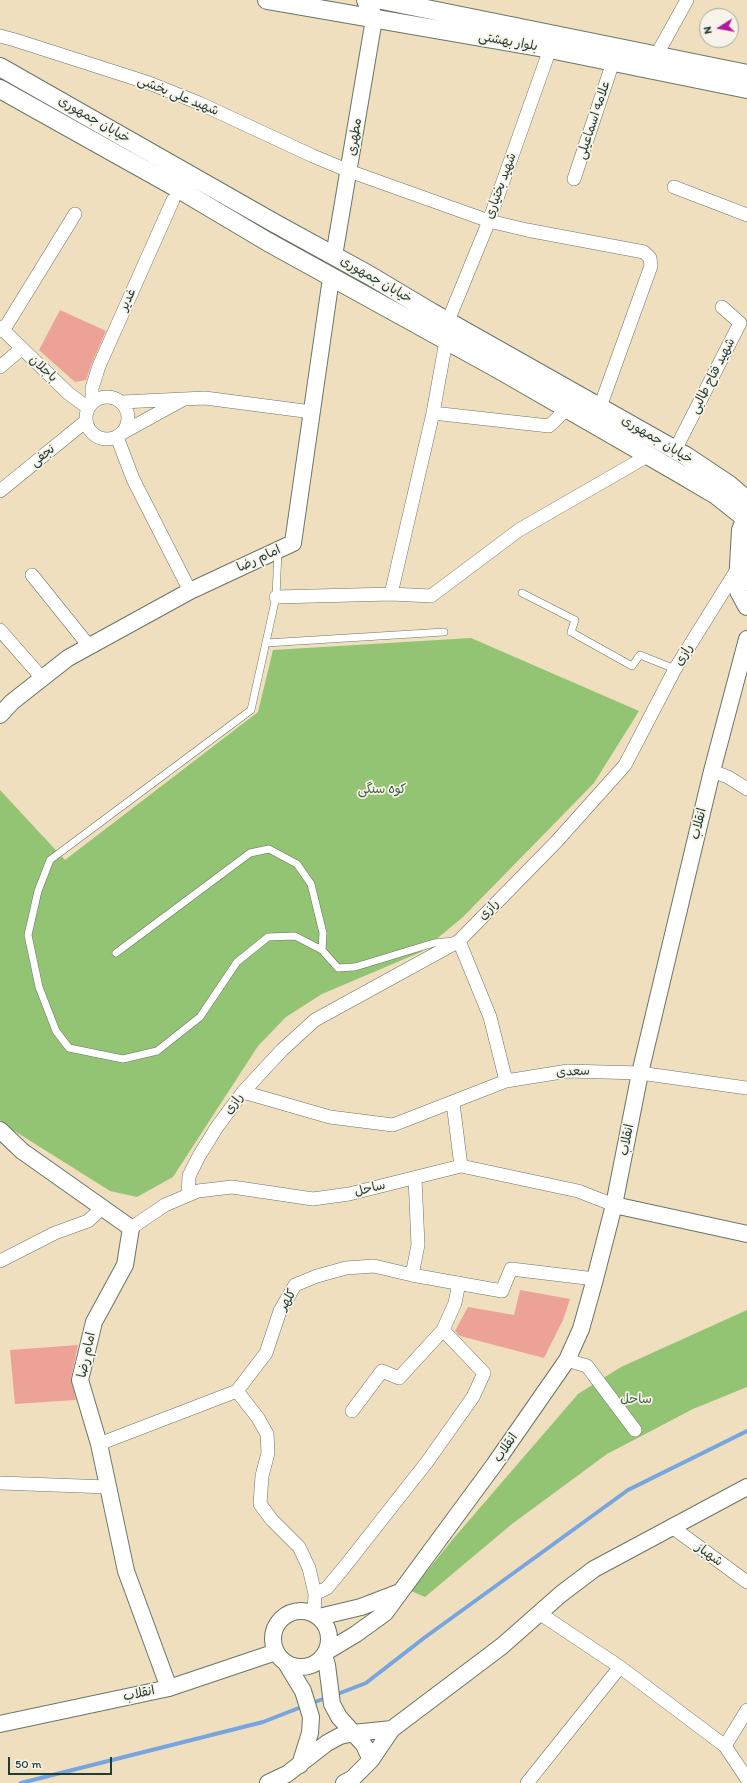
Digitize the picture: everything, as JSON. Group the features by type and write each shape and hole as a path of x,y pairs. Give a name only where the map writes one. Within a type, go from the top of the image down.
{"main road":[{"name":"بلوار بهشتی","path":"267,0 550,49 747,89"},
{"path":"366,0 374,19"},
{"name":"بلوار بهشتی","path":"383,0 747,74"},
{"path":"374,19 383,0"},
{"name":"خیابان جمهوری","path":"0,67 675,450 728,484 747,500"},
{"name":"خیابان جمهوری","path":"0,89 177,188 332,278 649,455 716,495 746,516"},
{"path":"332,278 334,256"},
{"path":"746,516 741,530 739,592 747,606"}],"street":[{"path":"656,56 687,0"},
{"name":"مطهری","path":"334,256 374,19"},
{"name":"شهید علی بخشی","path":"0,36 149,83 199,103 313,156 349,171 489,221 527,230 644,252 650,258 651,266 600,407"},
{"name":"شهید بختیاری","path":"448,321 489,221 550,49"},
{"name":"علامه اسماعیلی","path":"574,179 613,62"},
{"path":"674,187 747,215"},
{"name":"غدیر","path":"89,411 92,388 99,366 173,200"},
{"path":"2,329 75,214"},
{"name":"امام رضا","path":"0,715 12,702 68,658 190,591 293,543 332,278"},
{"name":"شهید فتاح طالبی","path":"675,450 740,323 722,307"},
{"name":"باجلان","path":"2,329 21,349 89,411"},
{"path":"391,594 432,413 446,341"},
{"path":"0,367 21,349"},
{"path":"187,398 111,439 98,437 88,428 89,411 104,397 110,397 122,402 187,398 205,398 312,412"},
{"path":"122,402 128,414 128,421 120,435 133,479 190,591"},
{"path":"432,413 549,426 567,409"},
{"name":"نجفی","path":"0,491 89,411"},
{"path":"276,597 391,594 431,596 519,530 649,455"},
{"name":"رازی","path":"188,1195 189,1176 199,1156 217,1127 243,1092 282,1050 314,1020 459,941 557,841 625,764 675,669 739,566"},
{"path":"32,575 89,646"},
{"path":"0,630 42,678"},
{"name":"انقلاب","path":"326,1657 385,1613 494,1465 566,1360 581,1329 614,1205 640,1073 712,771 747,639"},
{"path":"712,771 728,777 747,789"},
{"path":"459,941 490,1017 506,1081"},
{"name":"سعدی","path":"243,1092 330,1116 393,1125 453,1103 506,1081 568,1070 640,1073 747,1088"},
{"path":"453,1103 461,1166"},
{"path":"0,1130 22,1151 131,1228"},
{"name":"ساحل","path":"131,1228 165,1205 198,1191 232,1187 313,1199 349,1194 461,1166 578,1191 614,1205"},
{"path":"412,1275 418,1245 414,1178"},
{"path":"614,1205 747,1234"},
{"path":"0,1262 55,1233 88,1221 102,1208"},
{"name":"امام رضا","path":"131,1228 125,1265 94,1322 80,1380 99,1444 126,1571 169,1688"},
{"name":"کلهر","path":"237,1392 266,1353 280,1311 296,1285 317,1276 346,1268 374,1266 412,1275 502,1291 511,1269 595,1280"},
{"path":"352,1411 382,1371 399,1378 443,1330 455,1303 459,1283"},
{"path":"315,1594 327,1588 346,1565 427,1462 473,1397 484,1373 443,1330"},
{"path":"566,1360 587,1366 635,1430"},
{"path":"99,1444 237,1392 258,1418 267,1434 268,1453 262,1476 260,1504 272,1520 298,1547 309,1568 315,1594 316,1616"},
{"path":"0,1483 108,1487"},
{"path":"344,1783 352,1778 371,1760 392,1729 502,1646 561,1594 594,1569 747,1487"},
{"name":"شهباز","path":"672,1527 747,1582"},
{"path":"316,1616 361,1607 400,1592"},
{"path":"300,1765 310,1733 311,1716 303,1691 273,1643 273,1634 281,1619 288,1614 297,1611 306,1611 316,1616 325,1624 329,1642 326,1657 332,1704 339,1717 364,1745 371,1760"},
{"path":"539,1613 620,1667 725,1746 747,1779"},
{"path":"285,1663 298,1667 311,1666 326,1657"},
{"name":"انقلاب","path":"0,1724 285,1663"},
{"path":"527,1783 620,1667"},
{"path":"725,1746 747,1710"},
{"path":"268,1783 287,1774 327,1743 351,1731 392,1729"}],"lane":[{"path":"278,550 276,597 251,710 50,860 38,891 28,935 39,987 56,1031 69,1048 123,1059 157,1052 200,1018 237,962 268,937 295,936 322,950 338,968 355,967 434,943 459,941"},
{"path":"522,593 575,620 571,632 632,666 640,654 675,669"},
{"path":"266,643 444,632"},
{"path":"116,953 250,853 269,849 297,864 311,884 323,933 322,950"}],"green space":[{"name":"کوه سنگی","path":"471,638 639,711 594,783 463,917 421,952 322,994 286,1017 258,1046 173,1177 137,1197 110,1191 5,1125 0,1120 0,790 65,860 258,712 273,650"},
{"name":"ساحل","path":"747,1310 747,1387 693,1409 607,1454 512,1524 425,1597 411,1591 453,1539 578,1394 621,1367"}],"building":[{"path":"60,310 106,331 86,380 75,382 39,350"},
{"path":"520,1290 570,1299 563,1320 544,1358 460,1336 455,1331 468,1307 514,1315"},
{"path":"78,1345 71,1378 76,1400 15,1404 10,1350"}],"waterway":[{"path":"335,1695 366,1683 424,1638 628,1490 747,1431"},
{"path":"310,1704 328,1697"},
{"path":"21,1783 263,1722 304,1706"}]}
